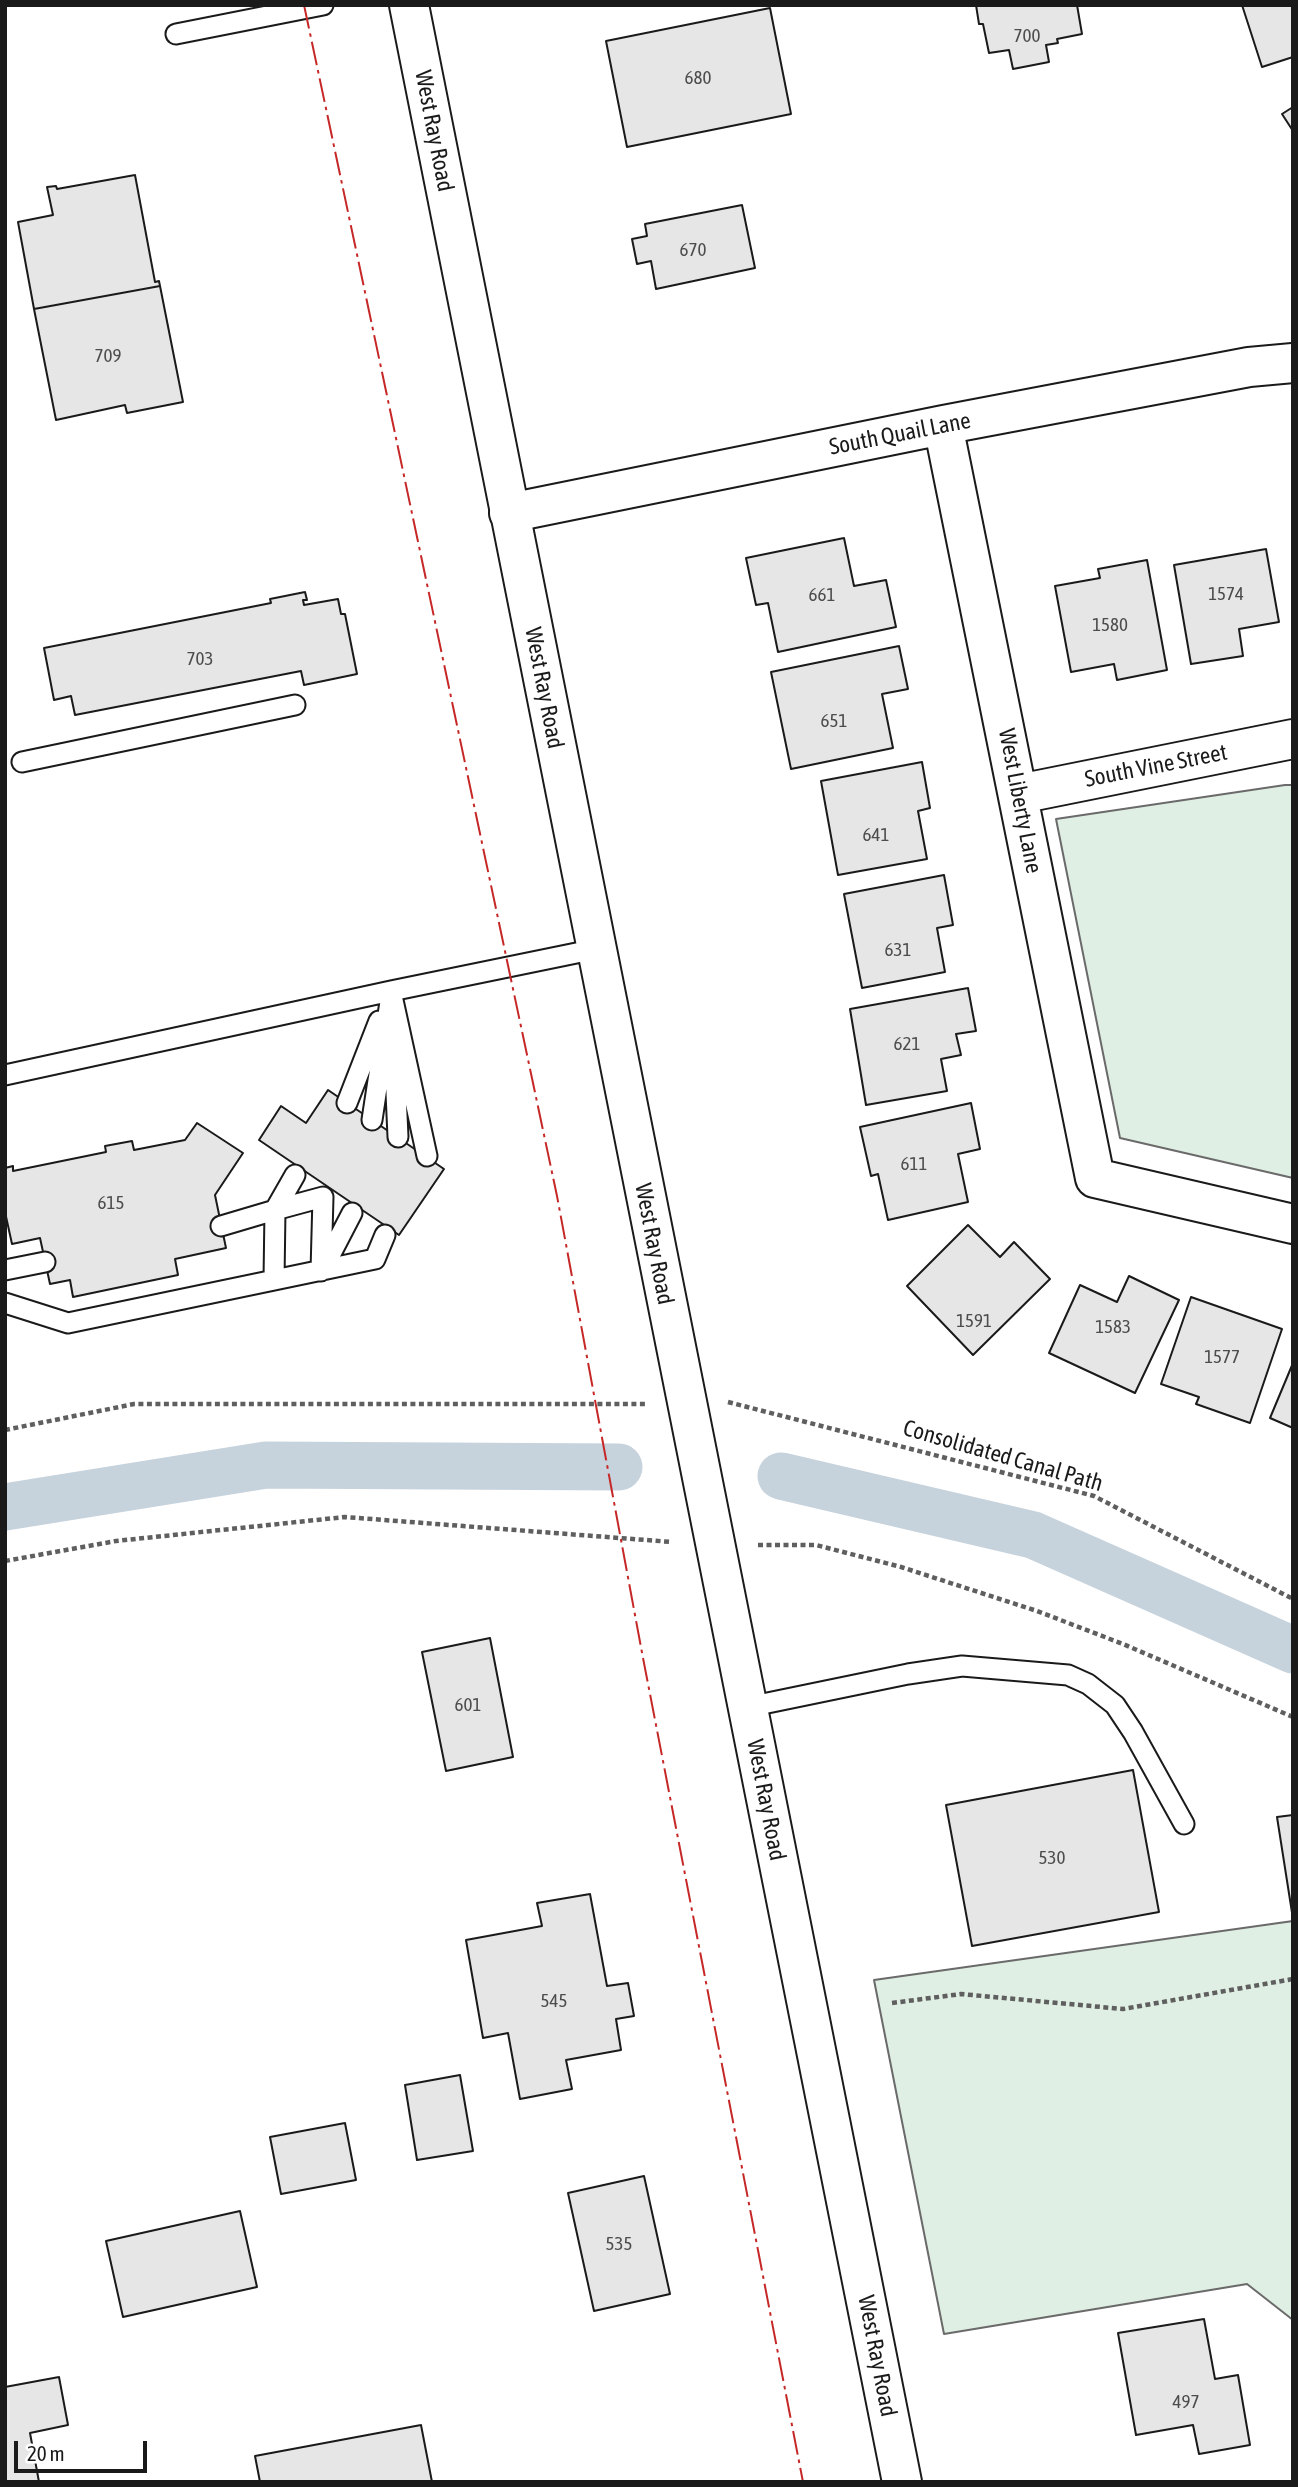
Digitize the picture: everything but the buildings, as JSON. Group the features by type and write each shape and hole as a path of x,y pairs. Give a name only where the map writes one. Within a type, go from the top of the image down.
{"main road":[{"name":"West Ray Road","path":"409,5 902,2482"},
{"name":"South Quail Lane","path":"509,513 943,425 1249,367 1293,363"},
{"name":"West Liberty Lane","path":"943,425 1095,1178 1293,1224"},
{"name":"South Vine Street","path":"1019,794 1293,739"}],"lane":[{"path":"176,34 323,5"},
{"path":"22,762 295,705"},
{"path":"5,1075 391,990 596,949"},
{"path":"346,1102 391,990"},
{"path":"372,1120 391,990"},
{"path":"391,990 398,1137"},
{"path":"391,990 427,1156"},
{"path":"274,1280 275,1210 295,1175"},
{"path":"221,1226 323,1197 321,1270"},
{"path":"321,1270 352,1213"},
{"path":"5,1303 68,1323 375,1259 385,1236"},
{"path":"5,1270 44,1262"},
{"path":"748,1707 908,1674 962,1666 1068,1675 1088,1684 1115,1705 1184,1824"}],"path":[{"name":"Consolidated Canal Path","path":"5,1430 134,1404 689,1419 732,1402 1094,1496 1293,1598"},
{"path":"5,1561 116,1541 345,1517 713,1533 816,1545 901,1567 1037,1611 1111,1639 1293,1717"},
{"path":"892,2003 961,1994 1123,2009 1293,1979"}],"green space":[{"path":"1293,785 1293,1178 1120,1138 1056,819"},
{"path":"1293,1921 1293,2320 1247,2284 944,2334 874,1980"}],"waterway":[{"path":"5,1507 266,1465 619,1467"},
{"path":"781,1476 1033,1535 1293,1650"}],"power":[{"path":"304,5 557,1196 643,1658 803,2482"}]}
